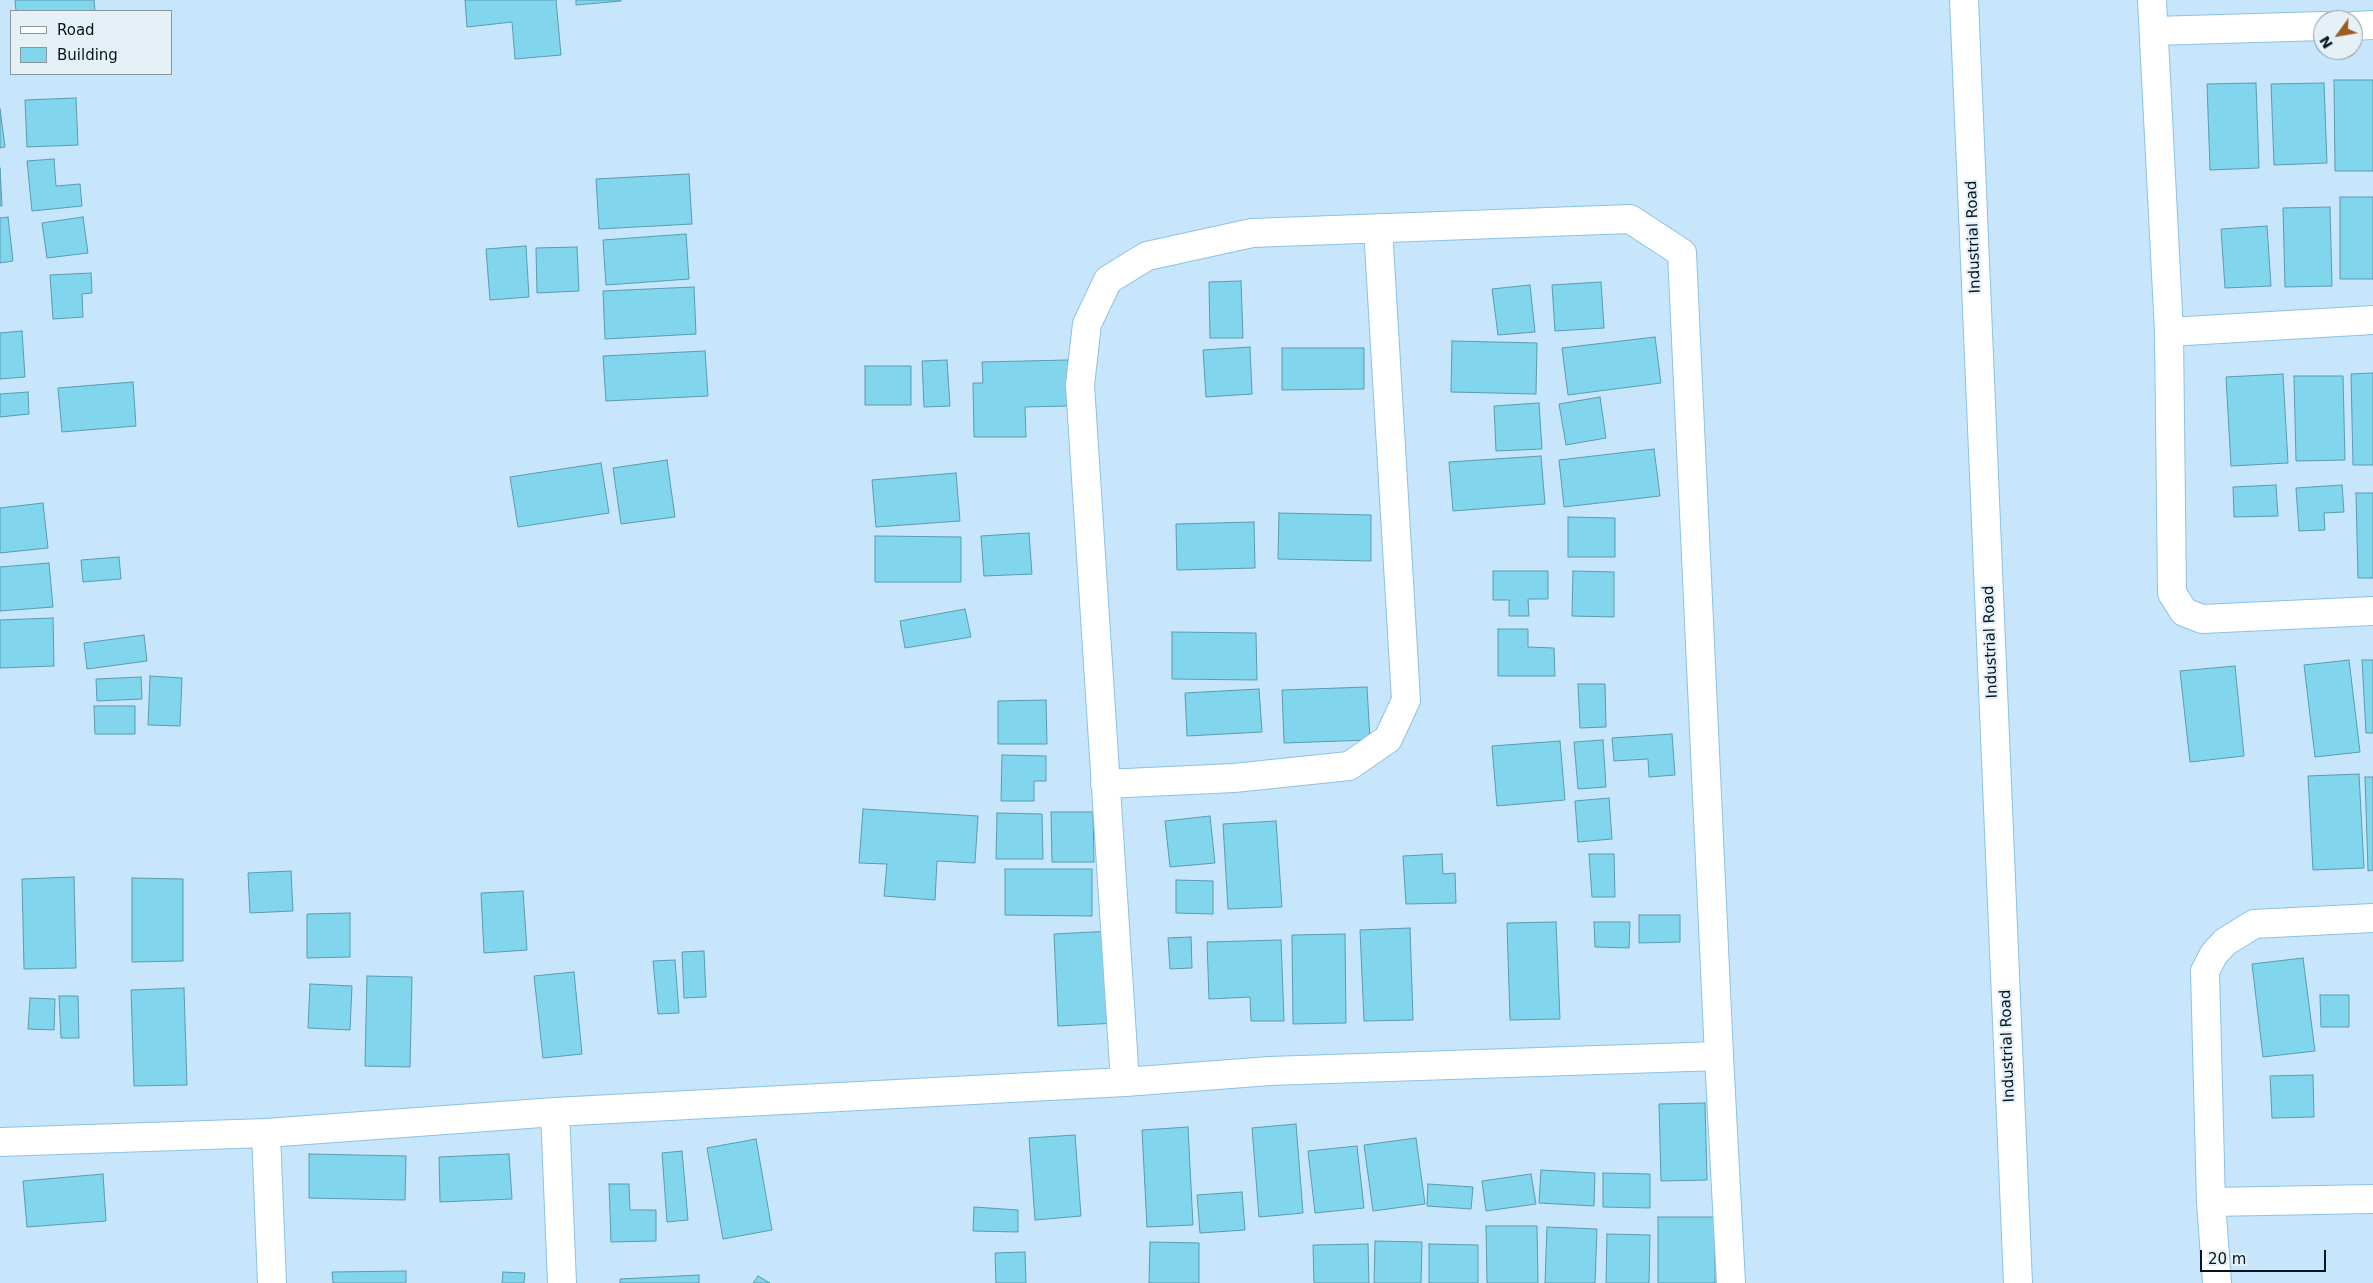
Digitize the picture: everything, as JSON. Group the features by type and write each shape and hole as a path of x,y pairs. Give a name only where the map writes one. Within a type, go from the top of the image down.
{"street":[{"name":"Industrial Road","path":"1964,0 2018,1283"},
{"path":"2152,0 2169,332 2172,593 2184,612 2202,619 2373,610"},
{"path":"2154,31 2313,26"},
{"path":"1125,1082 1080,385 1087,324 1108,280 1147,256 1252,233 1630,219 1682,252 1731,1283"},
{"path":"1105,784 1234,778 1349,766 1388,739 1406,700 1378,228"},
{"path":"2169,332 2373,320"},
{"path":"2217,1283 2210,1202 2204,971 2214,954 2225,942 2254,924 2373,918"},
{"path":"0,1142 266,1133 555,1112 1125,1082 1270,1071 1719,1056"},
{"path":"555,1112 562,1283"},
{"path":"266,1133 272,1283"},
{"path":"2210,1202 2373,1199"}],"building":[{"path":"15,0 94,0 95,10 16,10"},
{"path":"465,0 556,0 561,55 515,59 512,22 467,27"},
{"path":"576,0 621,0 621,1 576,5"},
{"path":"2334,80 2373,80 2373,171 2335,171"},
{"path":"2256,83 2259,168 2210,170 2207,84"},
{"path":"2324,83 2327,163 2274,165 2271,84"},
{"path":"76,98 78,145 27,147 25,100"},
{"path":"0,109 5,147 0,148"},
{"path":"54,159 56,186 80,184 82,206 32,211 27,161"},
{"path":"0,168 2,206 0,206"},
{"path":"689,174 692,224 599,229 596,179"},
{"path":"2340,197 2373,197 2373,279 2340,279"},
{"path":"2330,207 2332,286 2285,287 2283,208"},
{"path":"8,217 13,261 0,263 0,218"},
{"path":"83,217 88,253 47,258 42,223"},
{"path":"2267,226 2271,286 2225,288 2221,229"},
{"path":"686,234 689,279 606,285 603,240"},
{"path":"526,246 529,297 490,300 486,249"},
{"path":"577,247 579,291 537,293 536,248"},
{"path":"91,273 92,293 82,294 83,317 53,319 50,275"},
{"path":"1241,281 1243,338 1210,338 1209,282"},
{"path":"1601,282 1604,328 1555,331 1552,285"},
{"path":"1530,285 1535,332 1498,335 1492,289"},
{"path":"694,287 696,334 605,339 603,291"},
{"path":"22,331 25,377 0,379 0,333"},
{"path":"1655,337 1661,383 1568,395 1562,348"},
{"path":"1452,341 1537,343 1536,394 1451,392"},
{"path":"1250,347 1252,394 1206,397 1203,350"},
{"path":"1282,348 1364,348 1364,389 1282,390"},
{"path":"705,351 708,396 606,401 603,356"},
{"path":"947,360 950,406 924,407 922,361"},
{"path":"1068,360 1068,406 1025,407 1026,437 974,437 973,383 983,383 982,362"},
{"path":"865,366 911,366 911,405 865,405"},
{"path":"2373,373 2373,465 2353,465 2351,374"},
{"path":"2283,374 2288,463 2231,466 2226,377"},
{"path":"2294,376 2343,376 2345,460 2296,461"},
{"path":"133,382 136,426 62,432 58,388"},
{"path":"28,392 29,414 0,417 0,394"},
{"path":"1600,397 1606,438 1566,445 1559,404"},
{"path":"1539,403 1542,449 1496,451 1494,406"},
{"path":"1654,449 1660,496 1564,507 1559,460"},
{"path":"1541,456 1545,504 1453,511 1449,462"},
{"path":"667,460 675,517 621,524 613,468"},
{"path":"601,463 609,513 518,527 510,477"},
{"path":"956,473 960,521 876,527 872,480"},
{"path":"2276,485 2278,516 2234,517 2233,487"},
{"path":"2342,485 2344,512 2324,513 2325,530 2299,531 2296,488"},
{"path":"2356,493 2373,493 2373,578 2358,578"},
{"path":"43,503 48,548 0,553 0,508"},
{"path":"1279,513 1371,515 1371,561 1278,559"},
{"path":"1568,517 1615,518 1615,557 1568,557"},
{"path":"1254,522 1255,568 1177,570 1176,524"},
{"path":"1029,533 1032,574 984,576 981,536"},
{"path":"875,536 961,537 961,582 875,582"},
{"path":"119,557 121,579 83,582 81,560"},
{"path":"49,563 53,607 0,611 0,567"},
{"path":"1493,571 1548,571 1548,599 1528,599 1529,616 1509,616 1509,600 1493,600"},
{"path":"1573,571 1614,572 1614,617 1572,616"},
{"path":"965,609 971,637 905,648 900,621"},
{"path":"53,618 54,666 0,668 0,620"},
{"path":"1498,629 1528,629 1528,647 1554,648 1555,676 1498,676"},
{"path":"1172,632 1256,633 1257,680 1172,679"},
{"path":"144,635 147,661 87,669 84,643"},
{"path":"2349,660 2360,752 2315,757 2304,665"},
{"path":"2362,660 2373,660 2373,733 2366,733"},
{"path":"2235,666 2244,756 2190,762 2180,671"},
{"path":"150,676 182,678 180,726 148,725"},
{"path":"141,677 142,699 97,701 96,679"},
{"path":"1578,684 1605,684 1606,727 1580,728"},
{"path":"1367,687 1370,740 1284,743 1282,690"},
{"path":"1259,689 1262,732 1187,736 1185,693"},
{"path":"1046,700 1047,744 998,744 998,701"},
{"path":"94,706 135,706 135,734 95,734"},
{"path":"1672,734 1675,775 1649,777 1648,759 1614,761 1612,738"},
{"path":"1603,740 1606,787 1578,789 1574,742"},
{"path":"1560,741 1565,800 1497,806 1492,746"},
{"path":"1002,755 1046,756 1046,781 1034,781 1034,801 1001,801"},
{"path":"2359,774 2364,868 2313,870 2308,776"},
{"path":"2365,777 2373,777 2373,870 2368,871"},
{"path":"1609,798 1612,839 1578,842 1575,801"},
{"path":"863,809 978,816 975,863 937,861 935,900 884,896 887,864 859,863"},
{"path":"1051,812 1093,812 1094,862 1052,862"},
{"path":"997,813 1042,814 1043,859 996,859"},
{"path":"1210,816 1215,863 1170,867 1165,821"},
{"path":"1276,821 1282,907 1228,909 1223,824"},
{"path":"1442,854 1443,874 1455,873 1456,903 1406,904 1403,856"},
{"path":"1589,854 1614,854 1615,897 1592,897"},
{"path":"1005,869 1092,869 1092,916 1005,915"},
{"path":"291,871 293,911 250,913 248,873"},
{"path":"74,877 76,968 24,969 22,879"},
{"path":"132,878 183,879 183,961 132,962"},
{"path":"1176,880 1213,881 1213,914 1176,913"},
{"path":"523,891 527,950 484,953 481,893"},
{"path":"350,913 350,957 307,958 307,914"},
{"path":"1639,915 1680,915 1680,942 1639,943"},
{"path":"1556,922 1560,1019 1510,1020 1507,923"},
{"path":"1594,922 1630,922 1629,948 1595,947"},
{"path":"1410,928 1413,1020 1364,1021 1360,930"},
{"path":"1112,931 1117,1023 1058,1026 1054,934"},
{"path":"1345,934 1346,1023 1293,1024 1292,935"},
{"path":"1191,937 1192,968 1170,969 1168,938"},
{"path":"1281,940 1284,1021 1251,1021 1250,997 1209,999 1207,942"},
{"path":"704,951 706,997 684,998 682,952"},
{"path":"2303,958 2315,1051 2263,1057 2252,964"},
{"path":"675,960 679,1013 658,1014 653,961"},
{"path":"574,972 582,1054 543,1058 534,976"},
{"path":"367,976 412,977 410,1067 365,1066"},
{"path":"310,984 352,986 350,1030 308,1028"},
{"path":"184,988 187,1085 134,1086 131,990"},
{"path":"2320,995 2349,995 2349,1027 2321,1027"},
{"path":"59,996 78,996 79,1038 61,1038"},
{"path":"30,998 55,999 54,1030 28,1029"},
{"path":"2313,1075 2314,1117 2272,1118 2270,1076"},
{"path":"1705,1103 1707,1180 1661,1181 1659,1104"},
{"path":"1296,1124 1303,1213 1259,1217 1252,1128"},
{"path":"1188,1127 1193,1225 1147,1227 1142,1130"},
{"path":"1075,1135 1081,1216 1035,1220 1029,1138"},
{"path":"1416,1138 1425,1204 1373,1211 1364,1145"},
{"path":"756,1139 772,1230 723,1239 707,1148"},
{"path":"1357,1146 1364,1208 1315,1213 1308,1151"},
{"path":"682,1151 688,1220 667,1222 662,1153"},
{"path":"309,1154 406,1156 405,1200 309,1198"},
{"path":"509,1154 512,1199 440,1202 439,1157"},
{"path":"1541,1170 1595,1173 1594,1206 1539,1203"},
{"path":"1603,1173 1650,1174 1650,1208 1603,1207"},
{"path":"103,1174 106,1221 27,1227 23,1181"},
{"path":"1531,1174 1536,1204 1486,1211 1482,1181"},
{"path":"609,1184 629,1184 630,1210 656,1210 656,1241 611,1242"},
{"path":"1428,1184 1473,1187 1471,1209 1427,1206"},
{"path":"1242,1192 1245,1230 1200,1233 1197,1195"},
{"path":"974,1207 1018,1210 1018,1232 973,1231"},
{"path":"1658,1217 1715,1217 1715,1283 1658,1283"},
{"path":"1486,1226 1537,1226 1538,1283 1487,1283"},
{"path":"1547,1227 1597,1229 1595,1283 1545,1283"},
{"path":"1607,1234 1650,1235 1649,1283 1606,1283"},
{"path":"1375,1241 1422,1242 1421,1283 1374,1283"},
{"path":"1150,1242 1199,1243 1199,1283 1149,1283"},
{"path":"1368,1244 1369,1283 1314,1283 1313,1245"},
{"path":"1429,1244 1478,1245 1478,1283 1429,1283"},
{"path":"1025,1252 1026,1283 996,1283 995,1253"},
{"path":"406,1271 406,1283 333,1283 332,1272"},
{"path":"503,1272 525,1273 524,1283 502,1283"},
{"path":"699,1275 699,1283 620,1283 620,1279"},
{"path":"758,1276 770,1283 753,1283"}]}
